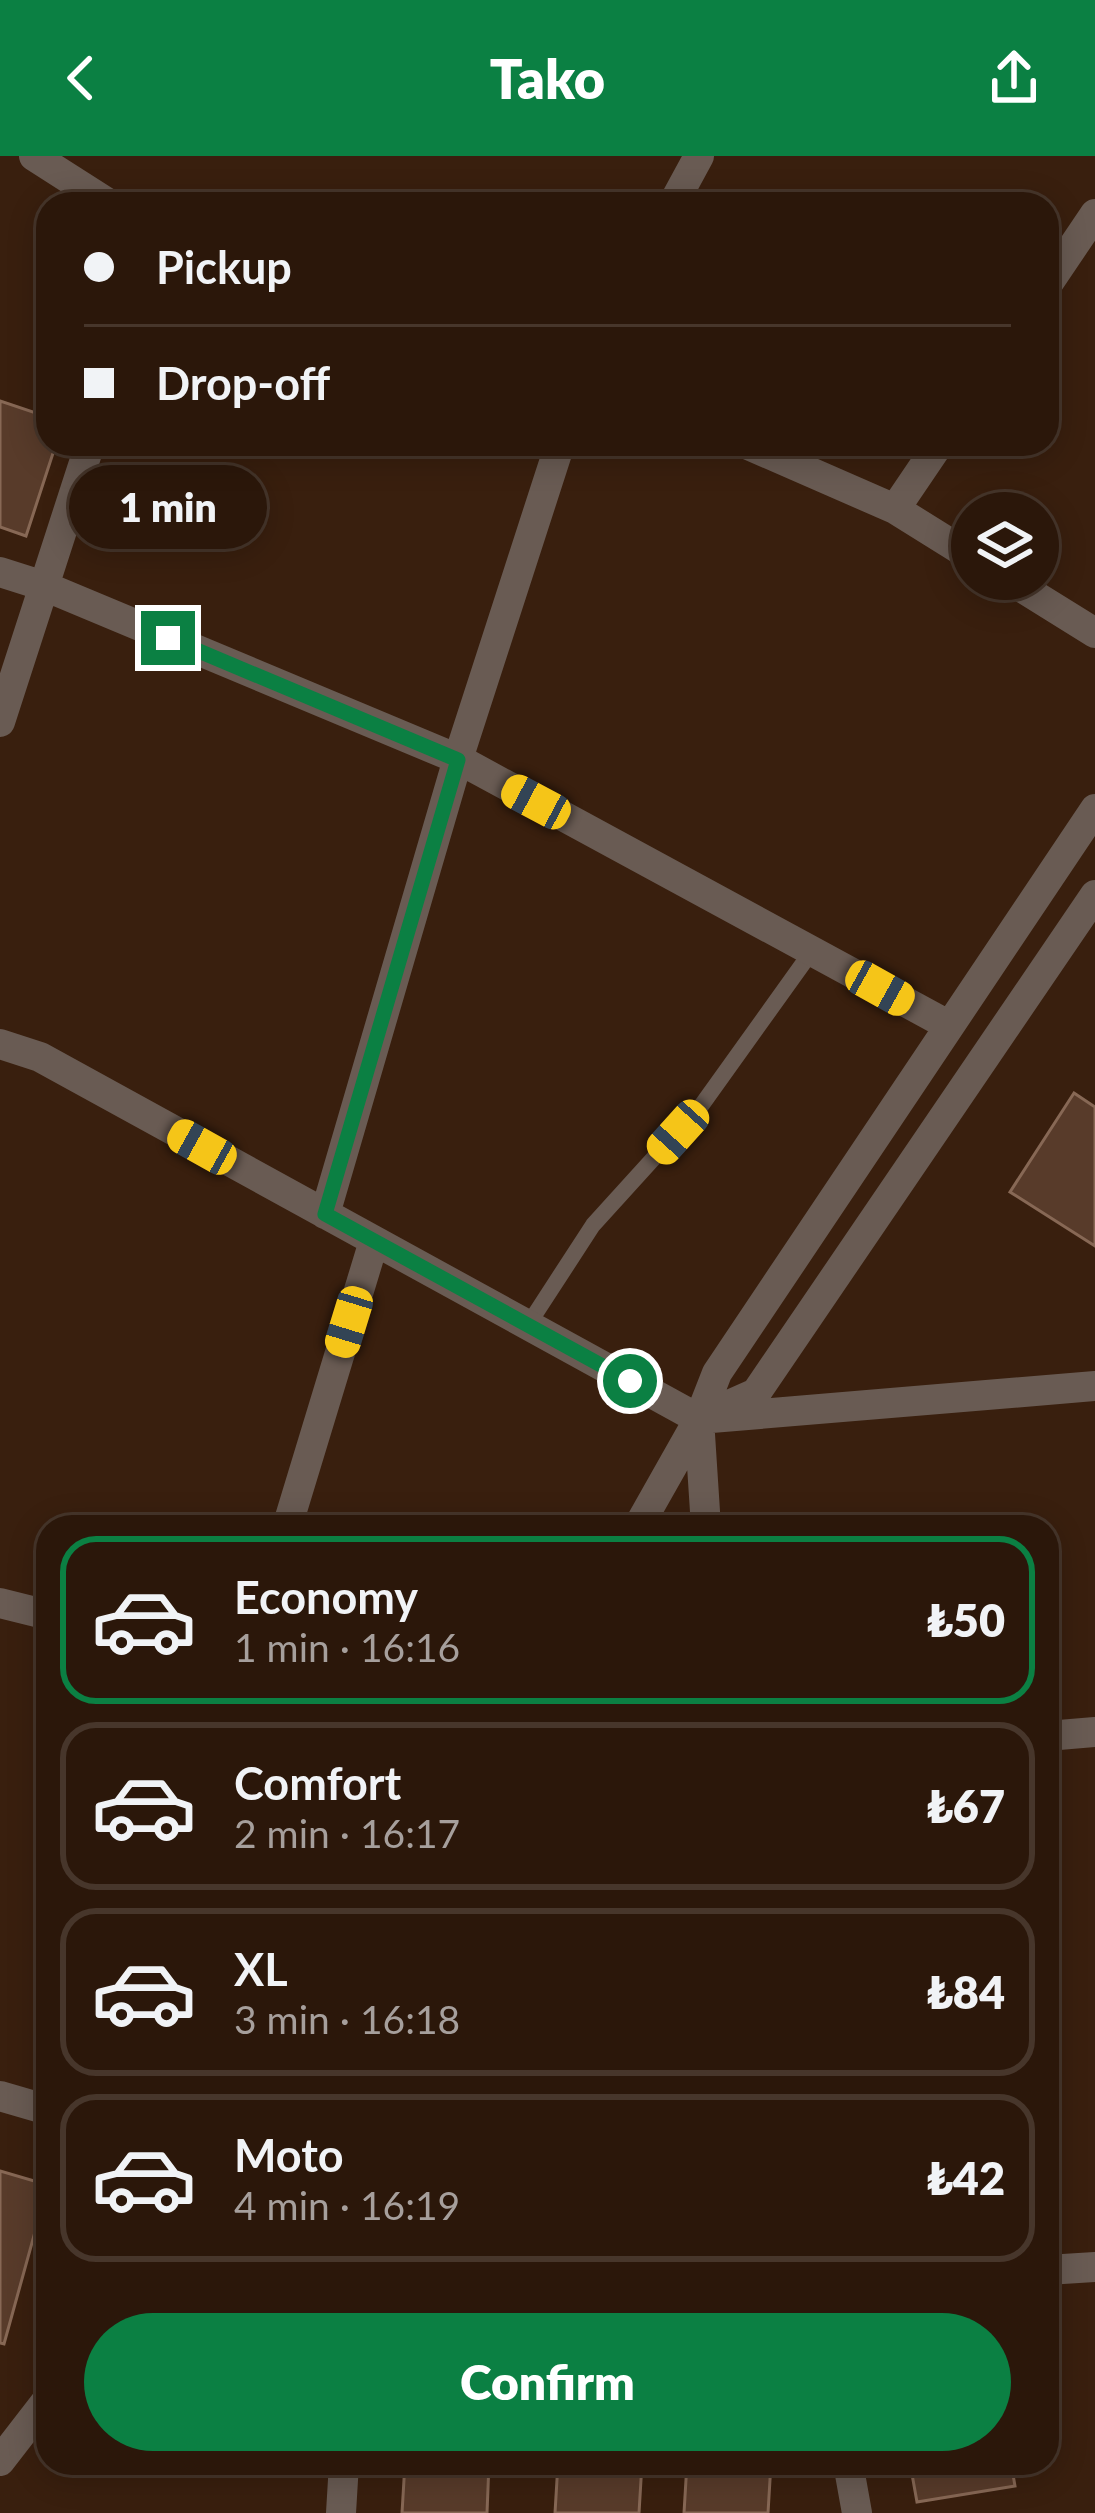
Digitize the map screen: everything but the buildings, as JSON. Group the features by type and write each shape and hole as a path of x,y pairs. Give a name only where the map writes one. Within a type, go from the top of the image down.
{"street":[{"path":"34,156 91,192"},
{"path":"680,192 699,156"},
{"path":"1059,267 1095,214"},
{"path":"0,722 86,456"},
{"path":"325,1214 458,760 556,456"},
{"path":"774,456 895,509 951,544"},
{"path":"895,509 931,456"},
{"path":"0,572 44,586 458,760 948,1025"},
{"path":"1042,600 1095,633"},
{"path":"645,1515 698,1419 717,1373 1095,809"},
{"path":"698,1419 756,1393 1095,895"},
{"path":"0,1044 40,1057 698,1419 1095,1386"},
{"path":"291,1515 374,1241"},
{"path":"698,1419 705,1515"},
{"path":"0,1603 36,1613"},
{"path":"1059,1735 1095,1732"},
{"path":"0,2096 36,2106"},
{"path":"1059,2269 1095,2267"},
{"path":"0,2461 36,2414"},
{"path":"341,2513 343,2475"},
{"path":"850,2475 857,2513"}],"lane":[{"path":"528,1325 593,1225 701,1106 812,951"}],"route":[{"path":"168,638 458,760 325,1214 630,1381"}]}
